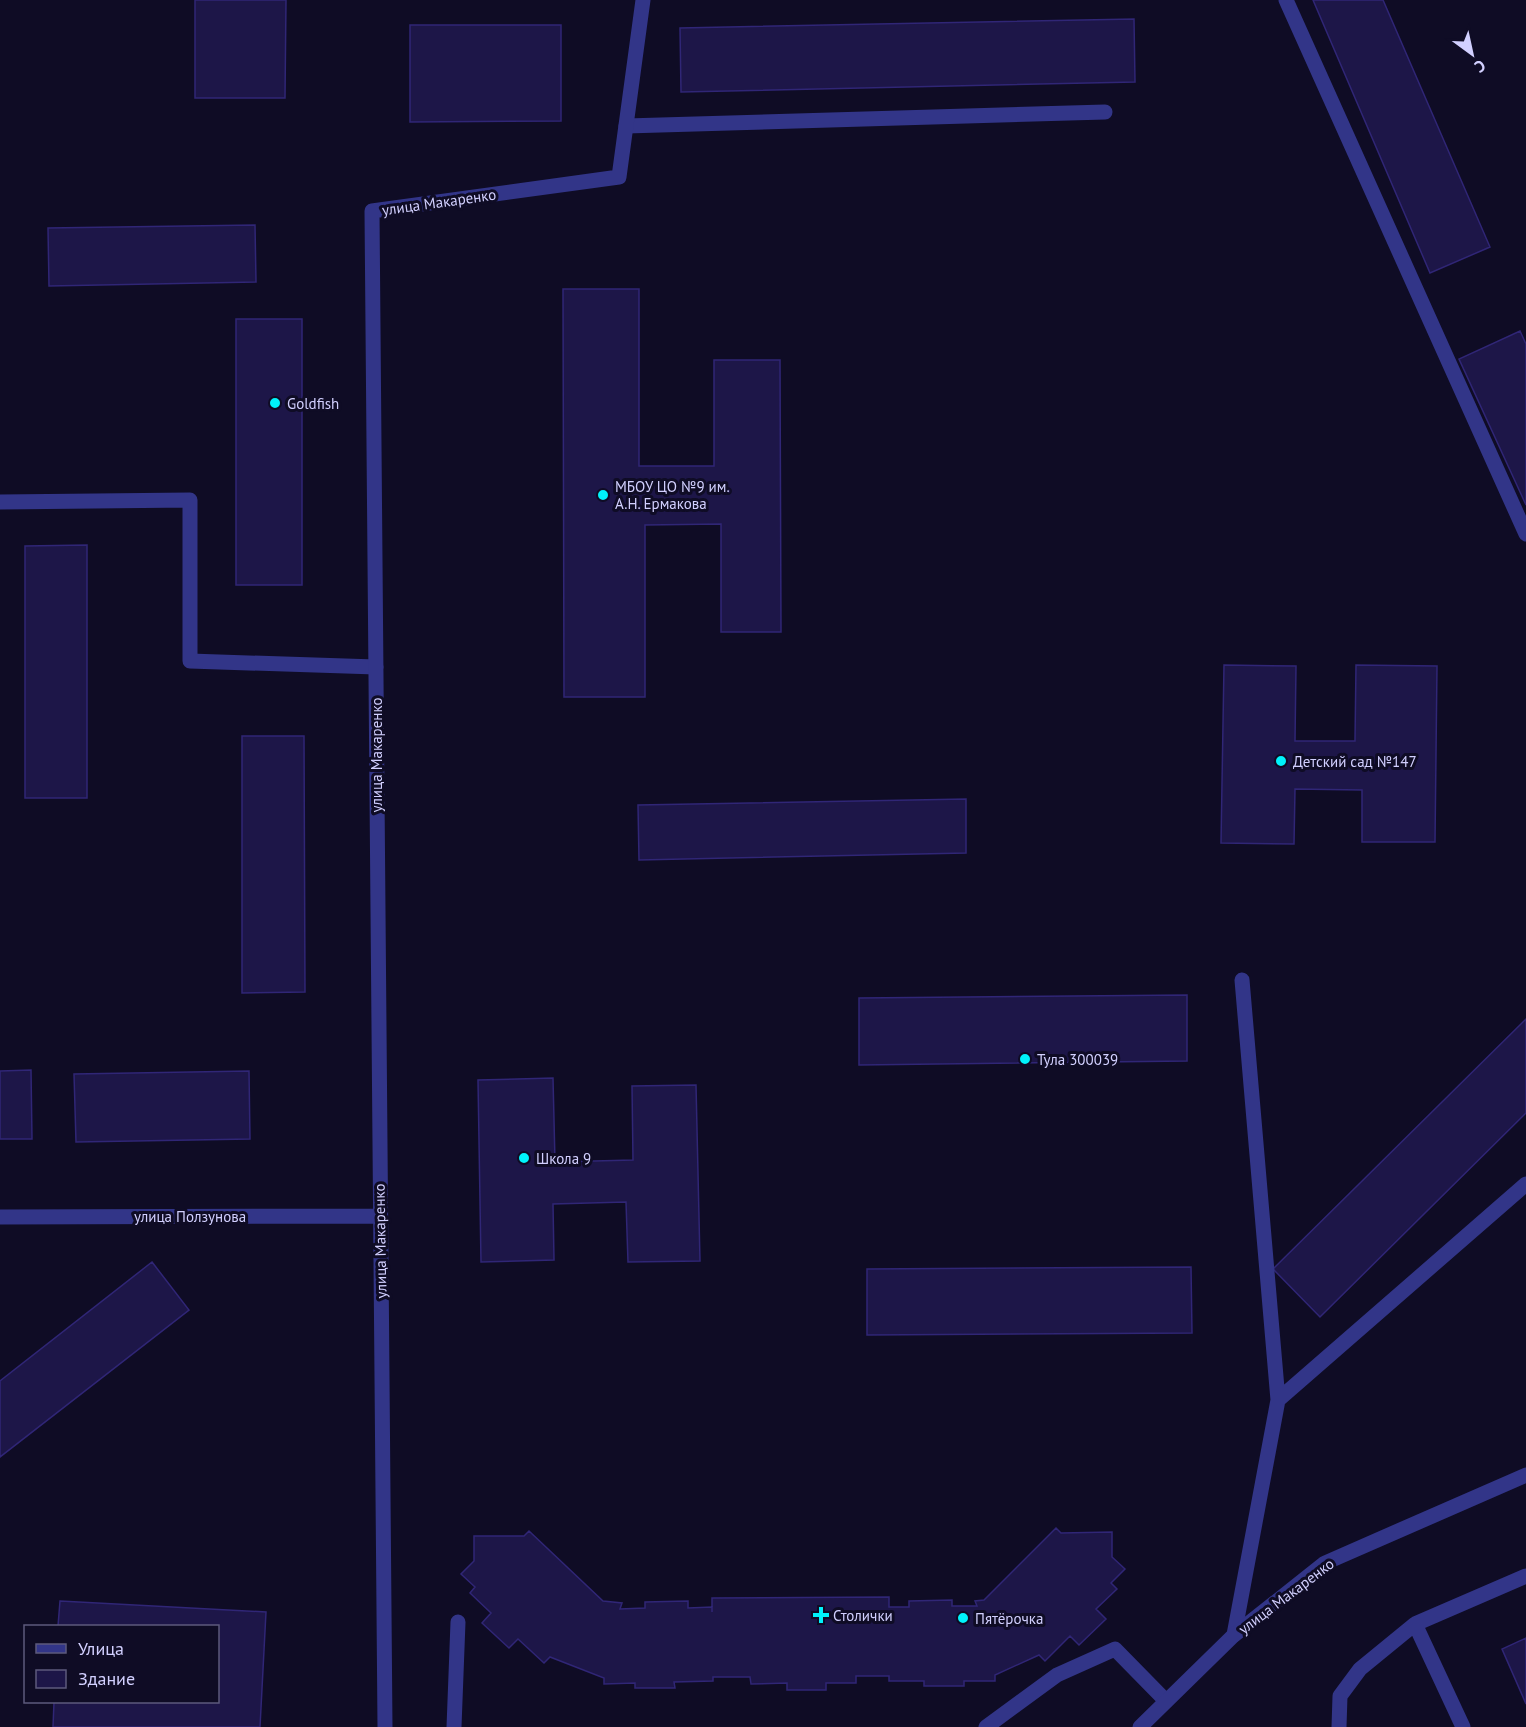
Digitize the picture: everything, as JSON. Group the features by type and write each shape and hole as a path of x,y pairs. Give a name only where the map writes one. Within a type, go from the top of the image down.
{"street":[{"name":"улица Макаренко","path":"385,1727 372,211 619,177 643,0"},
{"path":"1286,0 1526,534"},
{"path":"626,126 1106,112"},
{"path":"0,502 190,500 190,661 376,667"},
{"path":"1234,1635 1278,1400 1242,980"},
{"path":"1278,1400 1526,1184"},
{"name":"улица Ползунова","path":"0,1217 380,1216"},
{"name":"улица Макаренко","path":"1140,1727 1234,1635 1325,1563 1526,1475"},
{"path":"1339,1727 1340,1696 1360,1669 1415,1624 1526,1576"},
{"path":"454,1727 458,1622"},
{"path":"1415,1624 1463,1727"},
{"path":"986,1727 1057,1675 1114,1649 1166,1701"}],"building":[{"path":"195,0 286,0 285,98 195,98"},
{"path":"1313,0 1383,0 1490,247 1430,273"},
{"path":"1134,19 1135,82 681,92 680,28"},
{"path":"410,25 561,25 561,121 410,122"},
{"path":"255,225 256,282 49,286 48,228"},
{"path":"563,289 639,289 639,466 714,466 714,360 780,360 781,632 721,632 721,524 645,525 645,697 564,697"},
{"path":"236,319 302,319 302,585 236,585"},
{"path":"1520,331 1526,344 1526,505 1459,359"},
{"path":"87,545 87,798 25,798 25,546"},
{"path":"1224,665 1296,666 1295,741 1355,741 1356,665 1437,666 1435,842 1362,842 1362,790 1295,789 1294,844 1221,843"},
{"path":"242,736 304,736 305,992 242,993"},
{"path":"966,799 966,853 639,860 638,805"},
{"path":"1187,995 1187,1061 859,1065 859,998"},
{"path":"1526,1019 1526,1113 1320,1317 1273,1269"},
{"path":"31,1070 32,1139 0,1139 0,1071"},
{"path":"249,1071 250,1139 76,1142 74,1074"},
{"path":"553,1078 555,1162 633,1160 632,1086 696,1085 700,1261 628,1262 626,1202 553,1204 554,1260 481,1262 478,1080"},
{"path":"152,1262 189,1310 0,1457 0,1381"},
{"path":"1191,1267 1192,1333 867,1335 867,1269"},
{"path":"1056,1528 1061,1533 1112,1532 1112,1557 1125,1569 1111,1583 1117,1589 1096,1609 1106,1619 1079,1645 1070,1636 1045,1661 1039,1655 995,1675 995,1681 964,1681 964,1686 924,1686 924,1681 889,1681 889,1676 856,1676 856,1683 826,1683 826,1690 787,1690 787,1683 751,1684 750,1677 713,1677 713,1681 674,1682 675,1688 635,1688 635,1683 604,1684 604,1678 550,1657 544,1663 518,1639 509,1648 482,1623 491,1613 470,1593 475,1587 461,1574 474,1561 474,1536 524,1536 529,1531 603,1601 622,1603 620,1609 645,1608 645,1602 688,1601 688,1608 712,1607 712,1598 889,1597 889,1607 909,1607 909,1601 952,1600 952,1606 977,1606 975,1601 984,1600"},
{"path":"60,1601 266,1612 260,1727 53,1727 54,1703 219,1703 219,1625 58,1625"},
{"path":"1526,1638 1526,1704 1502,1649"}],"place":[{"name":"Goldfish","path":"275,403"},
{"name":"МБОУ ЦО №9 им. А.Н. Ермакова","path":"603,495"},
{"name":"Детский сад №147","path":"1281,761"},
{"name":"Тула 300039","path":"1025,1059"},
{"name":"Школа 9","path":"524,1158"},
{"name":"Столички","path":"821,1615"},
{"name":"Пятёрочка","path":"963,1618"}]}
